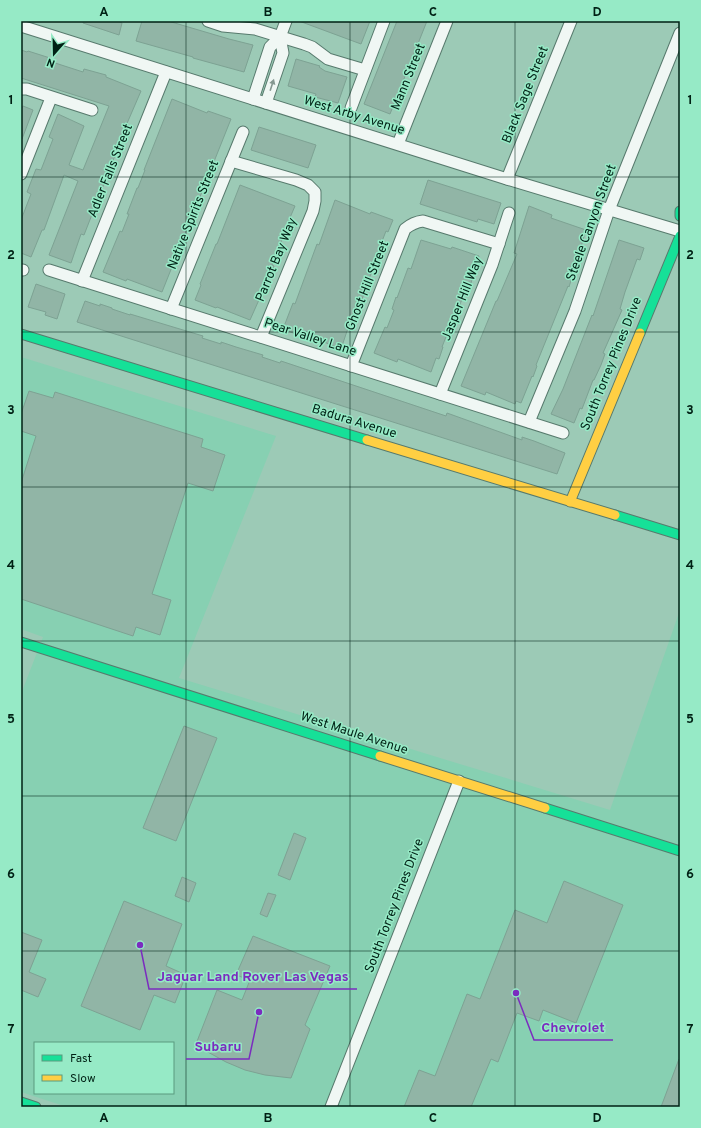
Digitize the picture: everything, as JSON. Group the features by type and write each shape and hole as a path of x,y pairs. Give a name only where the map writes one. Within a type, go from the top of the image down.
{"street":[{"path":"208,21 223,26 255,29 312,47 328,59 365,70"},
{"path":"253,99 270,47 280,37 286,21"},
{"path":"351,108 384,21"},
{"name":"Mann Street","path":"398,144 447,21"},
{"name":"Black Sage Street","path":"508,179 571,21"},
{"name":"West Arby Avenue","path":"21,26 508,179 680,231"},
{"name":"Steele Canyon Street","path":"529,422 575,311 609,210 680,33"},
{"path":"266,103 282,53 280,37"},
{"name":"Adler Falls Street","path":"82,281 166,72"},
{"path":"21,89 92,110"},
{"path":"21,174 51,98"},
{"name":"Native Spirits Street","path":"171,309 243,132"},
{"name":"Parrot Bay Way","path":"231,161 296,180 308,185 315,192 313,211 261,337"},
{"path":"680,210 680,216"},
{"name":"Jasper Hill Way","path":"440,394 499,244 509,213"},
{"name":"Ghost Hill Street","path":"352,366 405,229 416,222 423,221 499,244"},
{"name":"South Torrey Pines Drive","path":"570,502 680,236"},
{"name":"Pear Valley Lane","path":"49,270 563,433"},
{"name":"Badura Avenue","path":"21,334 680,535"},
{"name":"West Maule Avenue","path":"21,642 680,851"},
{"name":"South Torrey Pines Drive","path":"331,1107 459,781"},
{"path":"21,1102 36,1107"}],"shaded area":[{"path":"21,357 276,436 179,678 610,810 680,610 680,1107 67,1107 21,1092 21,694 43,637 21,629"}],"building":[{"path":"83,21 118,21 122,23 119,35 83,23"},
{"path":"142,21 168,21 253,45 244,72 136,41"},
{"path":"299,21 370,21 361,44"},
{"path":"397,21 427,21 390,114 364,104"},
{"path":"21,50 50,58 49,61 83,72 84,69 106,75 106,77 141,91 122,135 84,235 81,234 71,263 49,255 78,181 64,175 44,230 42,230 31,257 21,253 21,220 31,194 27,192 36,169 41,170 53,139 49,137 58,114 84,126 69,165 83,170 109,106 21,78"},
{"path":"296,59 320,66 319,67 325,71 347,77 338,103 315,97 316,94 288,86"},
{"path":"172,99 207,113 208,111 231,119 162,292 103,272 120,231 122,232 129,214 127,214"},
{"path":"23,106 33,110 22,139 21,110"},
{"path":"259,127 316,145 308,168 251,150"},
{"path":"428,180 501,203 494,224 478,219 477,222 420,204"},
{"path":"240,185 295,206 289,220 292,222 287,233 285,232 272,265 274,266 250,320 195,300"},
{"path":"335,200 370,214 371,212 393,220 388,232 386,231 379,249 381,250 362,294 364,294 359,306 352,320 351,319 341,349 307,335 306,338 283,329 293,303 295,304 317,244 319,245"},
{"path":"529,206 552,215 551,218 586,230 569,287 568,286 536,365 537,366 533,377 532,376 521,403 516,401 515,404 486,392 485,395 461,386 517,254 514,253"},
{"path":"421,240 451,249 452,247 479,256 471,283 469,282 449,329 439,359 436,358 431,372 398,359 397,362 374,353 385,327 387,328 394,310 392,309 396,297 397,298 408,268 411,269"},
{"path":"619,240 644,248 640,260 637,259 620,309 622,310 603,353 605,354 601,365 593,380 582,409 580,408 574,423 551,414 563,389 592,315 593,316"},
{"path":"36,284 65,294 57,319 45,315 46,312 28,307"},
{"path":"85,301 100,306 100,304 130,315 203,336 202,338 221,344 221,342 263,355 262,357 280,363 281,361 446,416 447,413 522,440 522,437 565,453 557,474 77,322"},
{"path":"29,391 53,398 55,392 203,439 201,447 225,455 213,491 188,483 152,594 171,600 160,635 136,627 133,636 21,599 21,483 36,436 21,431 21,414"},
{"path":"184,726 217,738 176,841 143,828"},
{"path":"294,833 306,838 290,880 278,875"},
{"path":"182,877 196,883 189,902 175,896"},
{"path":"564,881 623,905 576,1023 543,1010 539,1021 517,1013 498,1062 491,1059 471,1107 404,1107 419,1070 435,1076 467,994 480,999 515,910 547,923"},
{"path":"268,893 276,895 267,917 260,914"},
{"path":"124,901 182,924 166,966 186,975 175,1003 154,995 140,1030 81,1006"},
{"path":"21,932 42,940 29,972 46,979 38,997 21,990"},
{"path":"253,936 330,966 305,1025 310,1029 291,1078 265,1075 245,1070 226,1062 196,1044 217,990 242,1000 250,980 236,975"},
{"path":"679,1059 680,1107 661,1107"}],"traffic: fast":[{"path":"680,211 680,216"},
{"path":"640,333 680,236"},
{"path":"21,334 367,440"},
{"path":"615,515 680,535"},
{"path":"21,642 380,756"},
{"path":"545,808 680,851"},
{"path":"21,1102 36,1107"}],"traffic: slow":[{"path":"570,502 640,333"},
{"path":"367,440 615,515"},
{"path":"380,756 545,808"}],"place":[{"name":"Jaguar Land Rover Las Vegas","path":"140,945"},
{"name":"Chevrolet","path":"516,993"},
{"name":"Subaru","path":"259,1012"}]}
